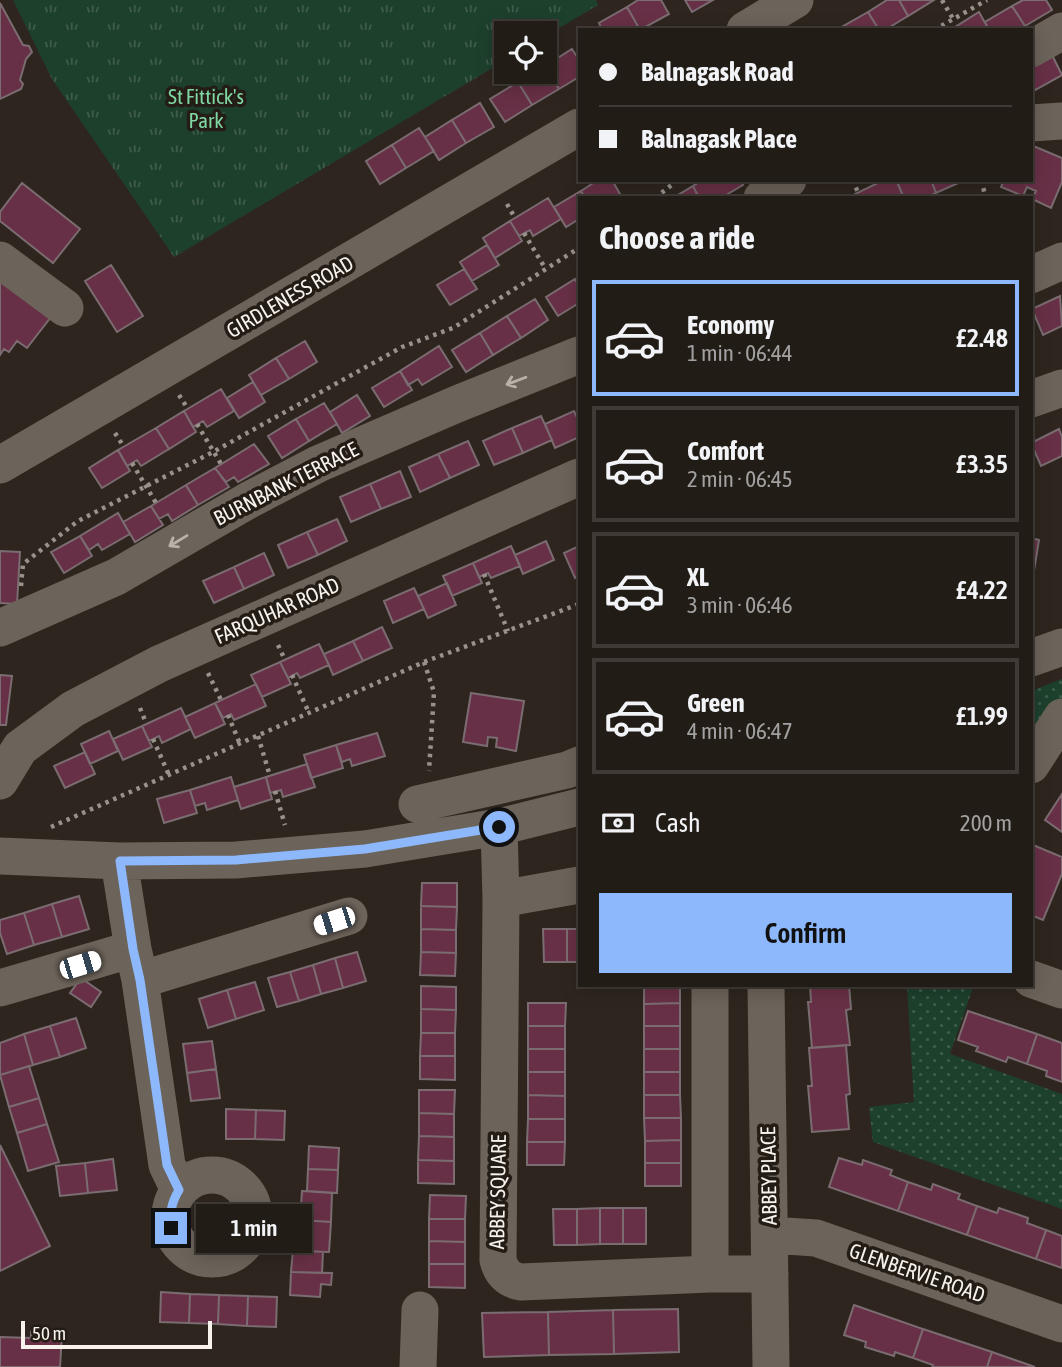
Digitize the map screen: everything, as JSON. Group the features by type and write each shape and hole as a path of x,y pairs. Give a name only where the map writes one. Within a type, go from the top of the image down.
{"street":[{"path":"748,28 795,0"},
{"path":"1033,47 1062,31"},
{"path":"1033,123 1062,121"},
{"name":"GIRDLENESS ROAD","path":"0,466 578,128"},
{"path":"765,196 785,182"},
{"path":"0,260 65,308"},
{"path":"1033,274 1062,261"},
{"name":"BURNBANK TERRACE","path":"0,628 116,577 249,499 318,464 578,355"},
{"path":"1033,398 1062,388"},
{"name":"FARQUHAR ROAD","path":"0,781 20,748 74,709 172,659 578,477"},
{"path":"1033,658 1062,647"},
{"path":"1033,762 1062,717"},
{"path":"417,804 578,765"},
{"path":"0,856 120,861 236,860 332,852 499,827 578,807"},
{"name":"ABBEY SQUARE","path":"499,827 501,899 498,1260 502,1270 508,1278 521,1282 770,1274"},
{"path":"120,861 167,1165 179,1190"},
{"path":"501,899 578,885"},
{"path":"0,988 136,964 326,914"},
{"path":"1033,980 1062,990"},
{"path":"710,987 710,1274"},
{"name":"ABBEY PLACE","path":"766,987 771,1367"},
{"name":"GLENBERVIE ROAD","path":"770,1235 817,1238 1062,1324"},
{"path":"418,1367 420,1310"}],"path":[{"path":"942,0 953,19"},
{"path":"937,28 987,0"},
{"path":"658,196 675,182"},
{"path":"853,182 858,192"},
{"path":"524,233 545,268"},
{"path":"21,590 23,564 78,521 213,453 402,347 453,328 578,248"},
{"path":"197,424 221,464"},
{"path":"132,463 156,503"},
{"path":"484,574 508,631"},
{"path":"36,858 45,830 424,662 578,604"},
{"path":"417,804 428,776 434,692 424,662"},
{"path":"292,675 309,713"},
{"path":"228,715 240,744"},
{"path":"258,736 270,776"},
{"path":"153,739 169,775"}],"green space":[{"name":"St Fittick's Park","path":"13,0 596,0 598,5 557,29 557,21 494,21 494,67 174,257 52,79"},
{"path":"1062,679 1062,698 1033,740 1033,690"},
{"path":"907,987 973,987 950,1054 1062,1094 1062,1209 873,1142 869,1107 914,1102"}],"building":[{"path":"638,0 661,0 669,14 639,28 627,7"},
{"path":"685,0 713,0 692,12"},
{"path":"887,0 899,0 908,16 888,28 878,28 868,12"},
{"path":"899,0 934,0 908,16"},
{"path":"1023,0 1046,0 1052,10 1025,26 1012,6"},
{"path":"0,3 23,45 29,46 32,52 26,59 20,80 23,84 21,89 0,99"},
{"path":"1012,6 1025,26 988,28 985,22"},
{"path":"627,7 639,28 601,28 599,23"},
{"path":"868,12 878,28 840,28"},
{"path":"979,12 988,28 954,28"},
{"path":"572,49 578,58 578,78 559,89 556,84 557,58"},
{"path":"1052,55 1062,75 1035,90 1033,66"},
{"path":"519,84 556,84 559,89 532,105"},
{"path":"519,84 532,105 505,122 490,99"},
{"path":"480,103 494,127 466,143 452,120"},
{"path":"452,120 466,143 439,160 425,137"},
{"path":"419,128 434,151 406,168 392,145"},
{"path":"392,145 406,168 380,184 366,161"},
{"path":"1033,146 1062,158 1062,182 1051,208 1033,199 1036,191 1027,187 1023,196 1001,187 1003,182 1033,182"},
{"path":"595,182 613,182 620,194 584,196 581,191"},
{"path":"700,182 741,182 743,185 724,196 698,196 693,186"},
{"path":"880,182 897,182 903,196 856,196"},
{"path":"932,182 936,193 930,196 903,196 898,184"},
{"path":"932,182 961,182 936,193"},
{"path":"22,183 80,229 53,263 0,221 0,212"},
{"path":"693,186 698,196 676,196"},
{"path":"581,191 584,196 578,196 578,220 566,227 554,207"},
{"path":"548,198 561,219 533,236 530,230 519,236 510,221"},
{"path":"510,221 522,241 495,258 483,238"},
{"path":"487,245 499,265 472,281 460,262"},
{"path":"111,265 143,316 117,332 85,281"},
{"path":"464,269 477,289 450,305 437,285"},
{"path":"575,279 578,284 578,304 558,316 546,297"},
{"path":"0,281 54,313 27,348 17,341 9,352 4,349 0,355"},
{"path":"1060,296 1062,326 1043,335 1033,309"},
{"path":"535,299 548,320 521,338 507,316"},
{"path":"507,316 521,338 493,355 480,333"},
{"path":"480,333 493,355 466,372 452,350"},
{"path":"305,341 317,362 289,379 276,358"},
{"path":"439,346 452,367 422,385 418,379 408,385 400,371"},
{"path":"276,358 289,379 261,395 249,375"},
{"path":"400,371 412,390 384,407 372,388"},
{"path":"253,382 265,402 239,418 227,398"},
{"path":"221,389 234,411 207,427 203,421 193,427 184,411"},
{"path":"357,395 370,416 342,433 330,412"},
{"path":"324,403 337,424 309,441 296,419"},
{"path":"184,411 196,432 169,449 156,428"},
{"path":"574,411 578,420 578,437 555,448 545,424"},
{"path":"541,416 552,440 523,453 512,428"},
{"path":"296,419 309,441 282,458 268,436"},
{"path":"156,428 169,449 141,466 137,460 127,466 118,450"},
{"path":"512,428 523,453 494,465 483,441"},
{"path":"1059,429 1062,456 1041,466 1033,442"},
{"path":"468,441 479,465 450,478 438,454"},
{"path":"254,444 269,464 238,482 234,477 226,482 215,468"},
{"path":"118,450 130,471 102,488 89,468"},
{"path":"438,454 450,478 420,492 409,467"},
{"path":"215,468 229,487 198,505 186,485"},
{"path":"400,471 411,497 381,509 370,484"},
{"path":"370,484 381,509 351,522 340,497"},
{"path":"186,485 198,505 172,521 168,514 159,519 151,506"},
{"path":"151,506 163,525 135,542 123,522"},
{"path":"118,513 130,534 102,550 98,544 89,550 80,536"},
{"path":"337,519 347,541 318,555 307,532"},
{"path":"307,532 318,555 288,568 278,545"},
{"path":"80,536 92,556 64,573 51,552"},
{"path":"1033,538 1039,540 1033,577"},
{"path":"546,541 554,560 523,574 515,555"},
{"path":"511,546 520,566 491,578 488,573 479,577 473,563"},
{"path":"578,546 578,576 575,578 564,553"},
{"path":"0,551 20,552 17,604 0,603"},
{"path":"264,553 274,575 244,589 234,567"},
{"path":"473,563 482,583 452,596 443,576"},
{"path":"234,567 244,589 214,603 203,581"},
{"path":"447,583 456,605 428,618 418,596"},
{"path":"414,588 424,609 393,623 384,601"},
{"path":"382,627 392,648 363,661 353,641"},
{"path":"353,641 363,661 333,675 324,654"},
{"path":"319,644 329,665 300,678 297,673 288,678 280,662"},
{"path":"280,662 291,684 262,697 251,675"},
{"path":"0,675 12,676 6,725 0,725"},
{"path":"256,684 266,706 234,720 231,714 223,718 215,703"},
{"path":"471,693 524,701 516,751 496,747 497,738 488,737 487,746 463,742"},
{"path":"215,703 225,724 195,738 185,717"},
{"path":"181,708 191,729 162,743 159,736 149,741 142,726"},
{"path":"142,726 152,747 123,760 113,739"},
{"path":"109,731 118,751 90,764 81,744"},
{"path":"377,733 385,756 352,766 350,759 342,762 336,745"},
{"path":"336,745 343,768 311,778 304,755"},
{"path":"85,752 95,774 65,788 54,766"},
{"path":"307,764 315,787 283,797 281,790 270,793 266,777"},
{"path":"231,777 238,800 207,810 205,803 195,806 190,790"},
{"path":"266,777 272,799 241,809 234,787"},
{"path":"190,790 197,813 164,823 157,799"},
{"path":"1062,794 1062,832 1045,820"},
{"path":"1033,845 1062,857 1062,874 1043,920 1033,916"},
{"path":"422,883 457,883 457,907 421,906"},
{"path":"79,896 89,929 62,937 52,904"},
{"path":"52,904 62,937 34,945 24,913"},
{"path":"421,906 457,907 456,930 421,929"},
{"path":"24,913 34,945 7,954 0,933 0,920"},
{"path":"421,929 456,930 456,953 421,952"},
{"path":"543,929 567,929 567,962 544,962"},
{"path":"567,929 578,929 578,962 567,962"},
{"path":"357,952 366,981 343,988 335,958"},
{"path":"421,952 456,953 455,976 420,975"},
{"path":"335,958 343,988 321,994 313,965"},
{"path":"313,965 321,994 299,1001 290,972"},
{"path":"290,972 299,1001 277,1007 268,978"},
{"path":"81,978 101,992 91,1007 70,993"},
{"path":"255,982 264,1010 236,1019 227,990"},
{"path":"421,986 456,987 456,1010 421,1009"},
{"path":"644,987 680,987 680,1003 644,1004"},
{"path":"810,987 849,987 851,1009 846,1010 850,1045 812,1048 808,1002 811,1002"},
{"path":"227,990 236,1019 208,1028 199,999"},
{"path":"528,1003 566,1003 565,1026 528,1026"},
{"path":"680,1003 680,1026 644,1026 644,1004"},
{"path":"421,1009 456,1010 455,1033 421,1033"},
{"path":"968,1011 1037,1034 1027,1064 1008,1057 1006,1062 976,1051 978,1047 958,1040"},
{"path":"76,1018 86,1048 60,1057 50,1026"},
{"path":"50,1026 60,1057 33,1065 24,1034"},
{"path":"528,1026 565,1026 565,1049 528,1049"},
{"path":"644,1026 680,1026 680,1049 644,1049"},
{"path":"421,1033 455,1033 455,1056 420,1056"},
{"path":"24,1034 33,1065 0,1075 0,1043"},
{"path":"1037,1034 1062,1043 1062,1082 1046,1076 1047,1071 1027,1064"},
{"path":"212,1041 216,1069 187,1073 183,1044"},
{"path":"846,1045 850,1094 846,1095 849,1129 812,1132 808,1086 812,1086 809,1048"},
{"path":"528,1049 565,1049 565,1072 528,1072"},
{"path":"644,1049 680,1049 680,1072 644,1072"},
{"path":"420,1056 455,1056 455,1080 420,1079"},
{"path":"29,1066 39,1098 9,1107 0,1075"},
{"path":"216,1069 220,1098 191,1101 187,1073"},
{"path":"528,1072 565,1072 565,1096 528,1095"},
{"path":"644,1072 680,1072 680,1095 644,1095"},
{"path":"419,1090 455,1090 454,1114 419,1113"},
{"path":"528,1095 565,1096 565,1119 528,1119"},
{"path":"644,1095 680,1095 681,1118 644,1118"},
{"path":"39,1098 47,1124 17,1133 9,1107"},
{"path":"226,1109 256,1110 255,1139 226,1139"},
{"path":"256,1110 285,1111 284,1140 255,1139"},
{"path":"419,1113 454,1114 454,1137 419,1136"},
{"path":"644,1118 681,1118 681,1140 645,1141"},
{"path":"528,1119 565,1119 565,1142 527,1142"},
{"path":"47,1124 59,1162 28,1171 17,1133"},
{"path":"419,1136 454,1137 454,1161 418,1160"},
{"path":"681,1140 681,1163 645,1163 645,1141"},
{"path":"527,1142 565,1142 564,1165 527,1165"},
{"path":"0,1145 50,1246 0,1271"},
{"path":"309,1146 339,1148 338,1170 308,1169"},
{"path":"839,1158 862,1165 863,1160 892,1170 890,1175 908,1182 898,1211 829,1187"},
{"path":"113,1159 117,1190 88,1193 85,1163"},
{"path":"418,1160 454,1161 454,1184 418,1183"},
{"path":"85,1163 88,1193 60,1196 56,1166"},
{"path":"645,1163 681,1163 681,1186 645,1186"},
{"path":"308,1169 338,1170 337,1193 307,1191"},
{"path":"908,1182 931,1190 933,1184 960,1194 958,1199 977,1206 967,1235 898,1211"},
{"path":"302,1191 332,1193 331,1222 300,1220"},
{"path":"430,1195 466,1196 465,1219 429,1219"},
{"path":"977,1206 997,1213 999,1208 1028,1218 1027,1223 1046,1230 1036,1259 967,1235"},
{"path":"600,1208 623,1208 623,1244 600,1244"},
{"path":"600,1208 600,1244 577,1245 577,1209"},
{"path":"623,1208 646,1208 646,1244 623,1244"},
{"path":"553,1209 577,1209 577,1245 554,1245"},
{"path":"429,1219 465,1219 465,1242 429,1241"},
{"path":"300,1220 331,1222 329,1252 299,1251"},
{"path":"1046,1230 1062,1236 1062,1268 1036,1259"},
{"path":"429,1241 465,1242 465,1264 429,1264"},
{"path":"293,1250 323,1252 322,1273 291,1272"},
{"path":"429,1264 465,1264 465,1288 429,1287"},
{"path":"291,1272 332,1273 331,1285 321,1284 320,1297 290,1295"},
{"path":"161,1292 190,1294 189,1323 160,1322"},
{"path":"190,1294 219,1295 218,1324 189,1323"},
{"path":"219,1295 248,1296 247,1326 218,1324"},
{"path":"248,1296 277,1297 276,1327 247,1326"},
{"path":"854,1305 923,1329 913,1358 895,1352 894,1356 865,1347 866,1342 844,1335"},
{"path":"678,1309 679,1352 614,1354 613,1310"},
{"path":"613,1310 614,1354 549,1355 548,1312"},
{"path":"548,1312 549,1355 484,1357 482,1313"},
{"path":"923,1329 992,1352 987,1367 932,1367 933,1365 913,1358"},
{"path":"31,1332 62,1334 60,1367 0,1367 0,1337 31,1338"},
{"path":"992,1352 1035,1367 987,1367"}],"route":[{"path":"171,1228 170,1213 173,1199 179,1190 167,1165 120,861 236,860 365,849 499,827"}]}
